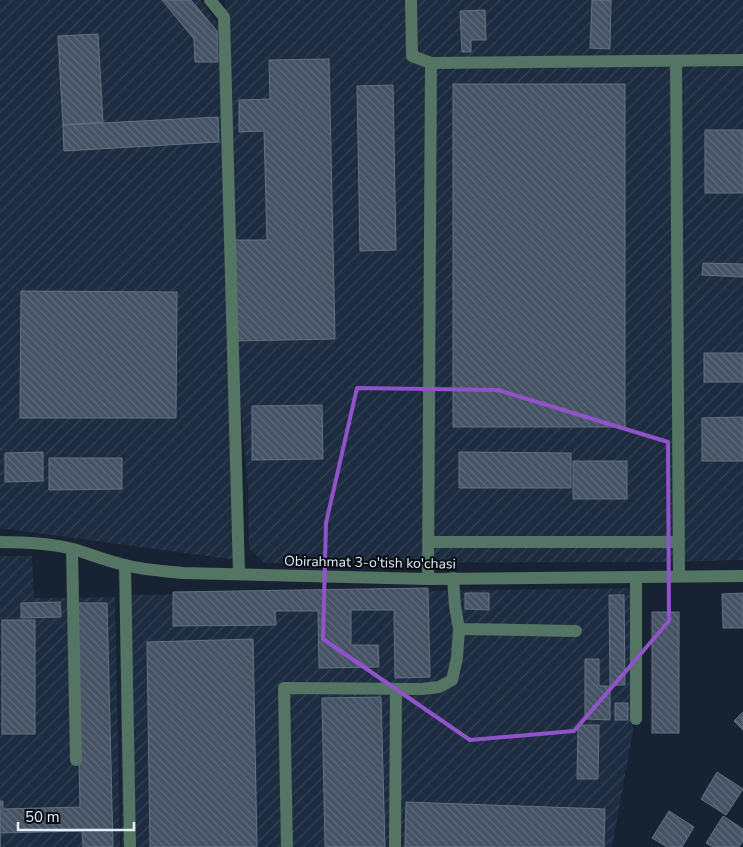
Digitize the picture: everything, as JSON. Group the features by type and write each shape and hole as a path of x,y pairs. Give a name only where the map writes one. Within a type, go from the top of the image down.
{"street":[{"path":"210,0 224,17 239,574"},
{"path":"411,0 412,56 431,63 743,60"},
{"path":"676,61 679,576"},
{"path":"428,579 431,63"},
{"name":"Obirahmat 3-o'tish ko'chasi","path":"0,542 33,542 72,549 126,565 182,573 428,579 743,576"},
{"path":"428,542 679,542"},
{"path":"72,549 76,760"},
{"path":"126,565 130,847"},
{"path":"636,577 636,719"},
{"path":"287,847 284,688 422,689 439,687 452,680 457,658 459,628 453,578"},
{"path":"459,628 576,630"},
{"path":"394,847 396,689"}],"highlighted area":[{"path":"357,388 498,390 668,442 669,621 574,731 470,740 323,639 326,523"}],"shaded area":[{"path":"0,0 201,0 220,27 237,560 0,528"},
{"path":"225,0 743,0 743,560 666,562 264,563 249,548 248,489 235,341"},
{"path":"0,556 32,556 34,598 115,597 120,847 0,847"},
{"path":"633,588 633,731 612,847 122,847 120,595"}],"building":[{"path":"162,0 191,0 217,31 218,62 195,62 194,39"},
{"path":"592,0 611,0 610,49 590,48"},
{"path":"485,10 486,40 471,40 471,52 462,52 460,11"},
{"path":"98,34 103,122 63,125 58,36"},
{"path":"329,59 335,339 235,341 233,240 267,240 264,131 239,132 239,100 270,99 269,60"},
{"path":"453,84 625,84 625,427 453,427"},
{"path":"393,85 396,250 360,251 357,86"},
{"path":"218,117 219,142 64,151 63,125"},
{"path":"705,130 743,130 743,193 705,193"},
{"path":"703,263 743,264 743,277 702,275"},
{"path":"21,291 177,292 176,418 20,418"},
{"path":"704,353 743,353 743,382 704,382"},
{"path":"322,405 323,459 252,460 252,406"},
{"path":"743,417 743,461 702,461 702,418"},
{"path":"43,452 43,481 5,482 5,453"},
{"path":"459,452 571,453 571,488 459,488"},
{"path":"49,458 122,458 122,489 49,490"},
{"path":"573,461 627,461 627,499 573,499"},
{"path":"428,588 430,677 395,678 394,610 351,610 351,645 378,645 379,667 319,668 318,611 275,611 276,625 173,626 173,592"},
{"path":"465,593 489,593 489,610 465,609"},
{"path":"743,593 743,628 723,628 722,594"},
{"path":"609,595 624,595 625,685 610,685"},
{"path":"60,602 61,617 21,618 21,603"},
{"path":"76,603 107,603 113,847 83,847 82,831 0,833 0,801 3,801 3,809 80,807"},
{"path":"652,612 679,612 679,733 652,733"},
{"path":"2,620 35,620 35,734 2,734"},
{"path":"253,639 257,847 150,847 147,642"},
{"path":"585,659 599,659 599,686 610,686 610,720 585,719"},
{"path":"381,697 385,847 325,847 322,698"},
{"path":"615,703 628,703 628,720 615,720"},
{"path":"743,712 743,730 734,721"},
{"path":"578,725 599,725 598,779 577,779"},
{"path":"717,772 743,789 726,815 701,799"},
{"path":"406,802 605,809 604,847 405,847"},
{"path":"669,811 694,827 682,847 667,847 652,838"},
{"path":"723,816 743,829 743,841 739,847 713,847 706,843"}]}
